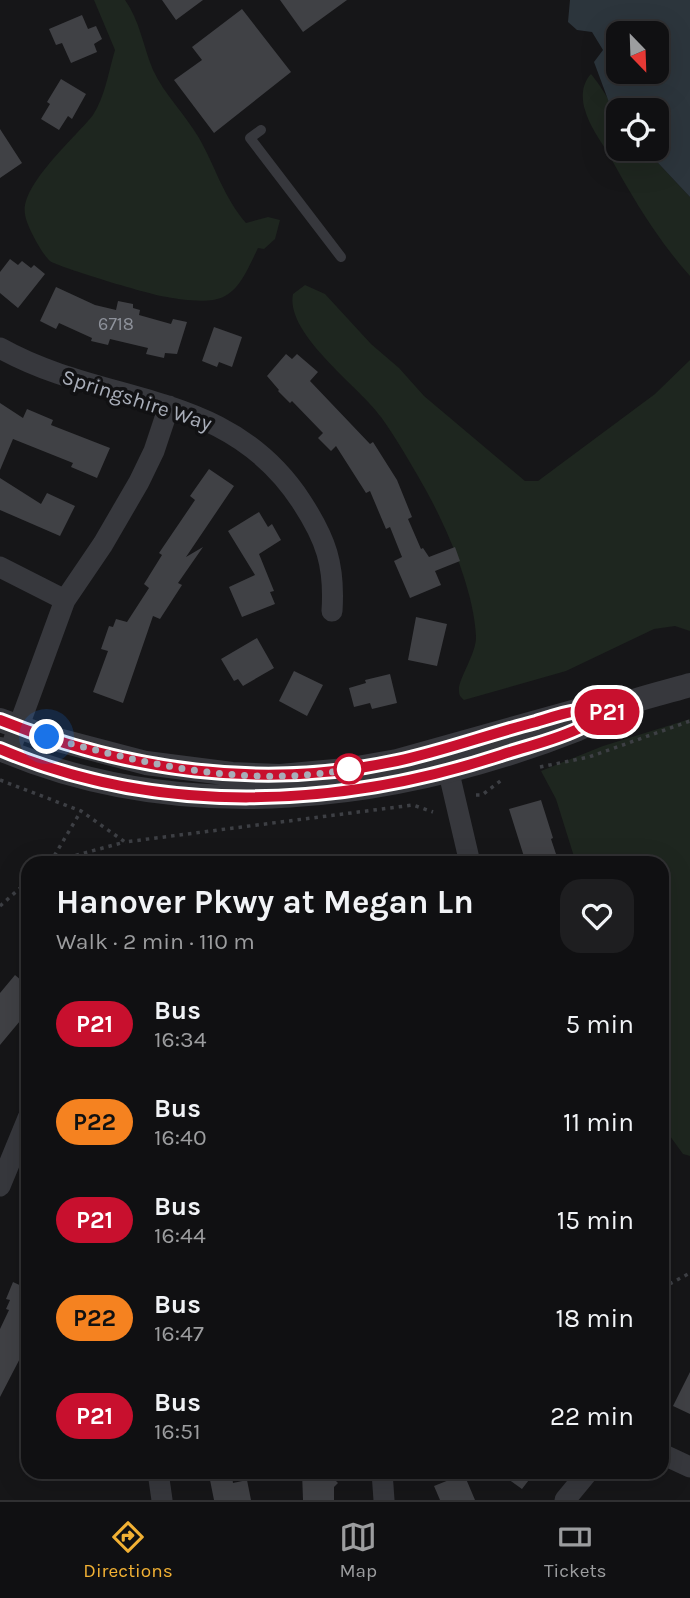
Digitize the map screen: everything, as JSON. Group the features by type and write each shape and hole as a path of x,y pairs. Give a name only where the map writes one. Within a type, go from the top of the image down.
{"street":[{"name":"Springshire Way","path":"0,348 21,360 59,375 169,406 213,422 242,438 287,480 314,521 330,561 333,579 332,611"},
{"path":"169,406 154,451 139,482 103,544 65,600 10,724 4,751 58,770 128,787 205,797 283,797 342,793 447,760 580,728 609,710 690,685"},
{"path":"0,567 65,600"},
{"path":"10,724 117,757 232,774 280,776 346,770 397,761 447,760"},
{"path":"447,760 468,856"},
{"path":"0,1186 21,1135"},
{"path":"669,1457 690,1467"},
{"path":"159,1479 162,1500"},
{"path":"382,1479 384,1500"},
{"path":"565,1500 582,1479"}],"lane":[{"path":"261,130 250,138 341,257"}],"path":[{"path":"530,770 589,757 690,721"},
{"path":"476,795 482,795 496,782 508,776"},
{"path":"54,856 80,811"},
{"path":"72,856 125,842"},
{"path":"0,906 21,887"},
{"path":"669,1284 690,1273"}],"shaded area":[{"path":"94,0 125,0 134,16 153,70 199,138 226,193 246,223 268,217 280,220 275,239 264,249 258,248 240,282 225,296 205,301 174,298 126,287 70,269 50,261 28,225 26,202 31,189 93,115 106,83 115,50"},
{"path":"570,0 690,0 690,197 656,161 669,161 669,98 607,98 594,62 603,50 592,32 577,30 568,22"},
{"path":"591,74 608,98 606,151 589,121 584,105 586,82"},
{"path":"612,161 656,161 690,197 690,276 667,247"},
{"path":"305,285 325,294 424,396 525,481 538,481 655,394 690,360 690,631 675,626 654,629 566,671 464,700 459,694 459,686 476,636 470,599 457,558 432,501 387,425 326,359 300,326 294,310 293,294"},
{"path":"690,719 690,1156 683,1154 669,1135 669,856 574,856 556,799 541,771 603,746"}],"building":[{"path":"162,0 203,0 176,20"},
{"path":"280,0 347,0 303,32"},
{"path":"242,9 291,72 214,133 174,80 202,60 192,47"},
{"path":"82,15 88,29 96,26 102,39 94,44 97,52 71,63 62,43 56,45 49,29"},
{"path":"61,79 86,94 72,119 68,116 59,130 41,119 50,104 47,102"},
{"path":"0,129 22,163 0,178"},
{"path":"10,259 18,265 22,261 31,268 34,265 45,274 18,308 0,293 0,272"},
{"path":"56,287 95,305 116,310 118,301 133,304 133,308 140,310 139,315 171,324 173,319 187,322 177,354 165,353 164,358 146,354 148,348 110,339 108,345 91,341 92,338 59,323 56,329 40,321"},
{"path":"214,327 242,337 232,367 219,362 217,367 202,361"},
{"path":"286,354 292,359 297,354 318,372 310,381 370,444 373,442 397,480 412,517 408,519 421,549 423,548 429,557 455,547 460,561 435,571 441,585 410,598 394,561 402,557 390,527 386,529 370,491 366,493 336,446 331,451 318,438 323,433 292,401 290,403 278,391 267,376"},
{"path":"0,403 23,418 27,409 53,420 51,425 110,448 97,478 71,467 73,463 13,439 0,470"},
{"path":"209,469 234,486 186,557 203,547 178,583 182,585 160,619 153,616 123,703 93,692 108,651 101,649 109,626 113,627 116,619 127,622 149,588 144,584 162,555 159,553 195,500 190,496"},
{"path":"0,478 41,504 47,493 75,506 60,536 0,510"},
{"path":"259,512 268,527 272,524 281,540 259,554 274,591 270,592 275,604 242,617 229,587 255,575 228,531"},
{"path":"416,617 447,624 437,666 408,660"},
{"path":"257,638 274,668 243,686 238,679 234,681 221,659"},
{"path":"294,671 323,685 307,716 279,701"},
{"path":"390,674 397,703 372,709 370,703 354,707 349,688 366,683 365,680"},
{"path":"541,800 557,856 524,856 509,809"},
{"path":"15,975 21,980 21,1020 0,1045 0,993"},
{"path":"13,1282 21,1286 21,1356 0,1397 0,1329 9,1310 6,1309 10,1300 6,1299"},
{"path":"690,1372 690,1414 673,1406"},
{"path":"232,1479 233,1483 247,1480 251,1500 214,1500 210,1480"},
{"path":"302,1479 334,1479 338,1483 334,1487 334,1500 303,1500"},
{"path":"452,1479 466,1479 475,1500 440,1500 434,1486"},
{"path":"508,1479 530,1479 522,1489"}],"bus line":[{"name":"P21","path":"0,720 47,737 146,763 232,774 280,776 346,770 397,761 576,711 609,710 580,728 449,771 342,793 283,797 205,797 128,787 58,770 0,749"}],"route":[{"path":"47,737 146,763 232,774 280,776 349,769"}]}
